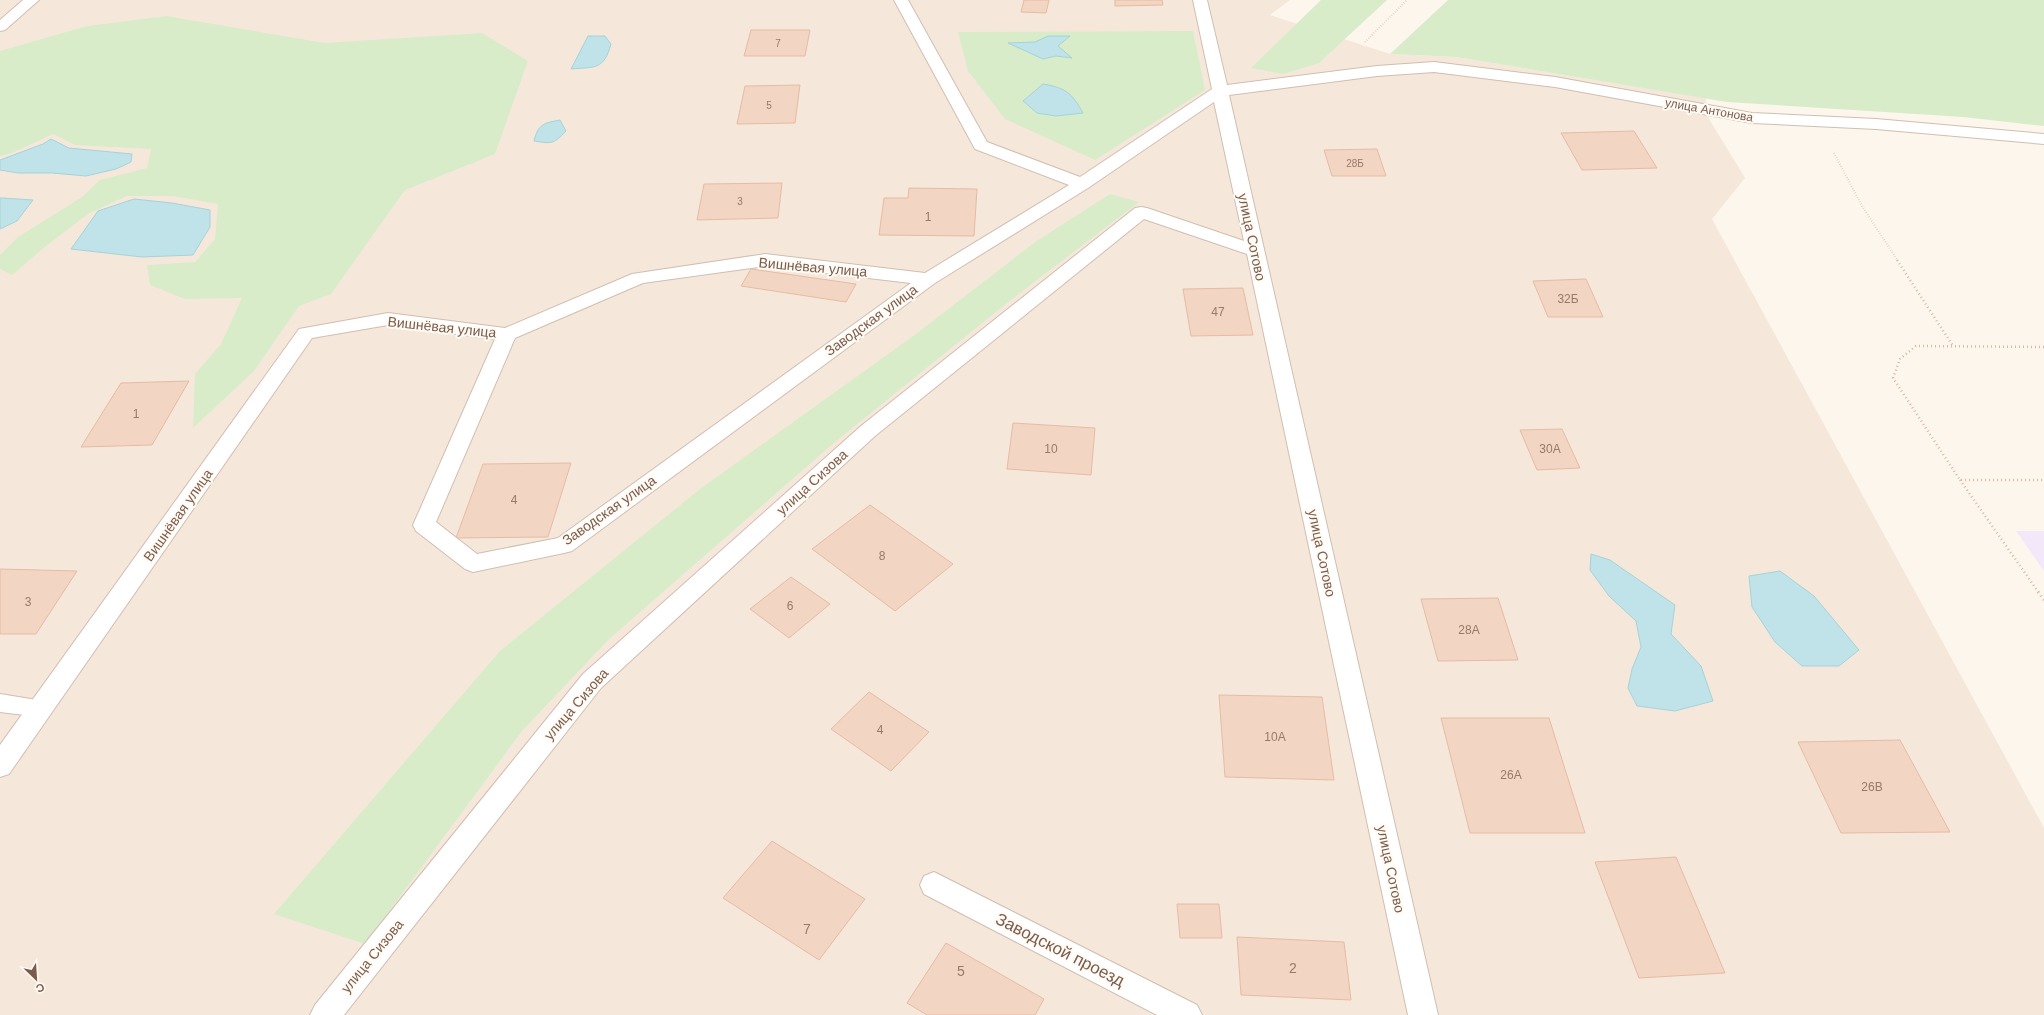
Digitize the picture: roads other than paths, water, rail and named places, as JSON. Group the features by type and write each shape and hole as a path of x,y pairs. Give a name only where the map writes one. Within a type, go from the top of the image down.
{"street":[{"path":"0,27 32,0"},
{"path":"901,0 982,145 1082,184"},
{"name":"улица Сотово","path":"1200,0 1424,1015"},
{"name":"улица Антонова","path":"1220,91 1377,71 1434,67 1555,82 1752,118 2044,139"},
{"path":"928,279 1082,184 1220,91"},
{"name":"улица Сизова","path":"325,1015 592,680 868,431 1141,212 1255,250"},
{"name":"Вишнёвая улица","path":"0,766 306,333 388,319 507,334 639,278 765,260 928,279"},
{"name":"Заводская улица","path":"507,334 424,525 473,563 564,544 928,279"},
{"name":"Заводской проезд","path":"934,885 1187,1015"}],"lane":[{"path":"0,704 41,708"}],"water":[{"path":"588,36 605,36 611,44 605,59 597,66 571,69"},
{"path":"1048,36 1070,36 1058,46 1072,58 1056,56 1043,59 1008,43 1035,42"},
{"path":"1043,84 1057,87 1068,92 1083,113 1056,116 1037,113 1023,101"},
{"path":"560,120 566,131 555,141 545,143 534,141 542,125"},
{"path":"51,139 69,148 132,154 131,162 116,169 86,176 52,173 18,173 0,170 0,160 43,144"},
{"path":"0,198 33,200 17,221 0,229"},
{"path":"134,199 172,203 210,210 210,227 193,255 142,257 71,249 98,211"},
{"path":"1591,554 1610,560 1675,605 1671,634 1701,666 1713,701 1675,711 1637,706 1628,688 1632,669 1641,647 1636,621 1609,596 1590,570"},
{"path":"1780,571 1814,596 1859,650 1839,666 1802,666 1775,642 1752,607 1749,576"}]}
